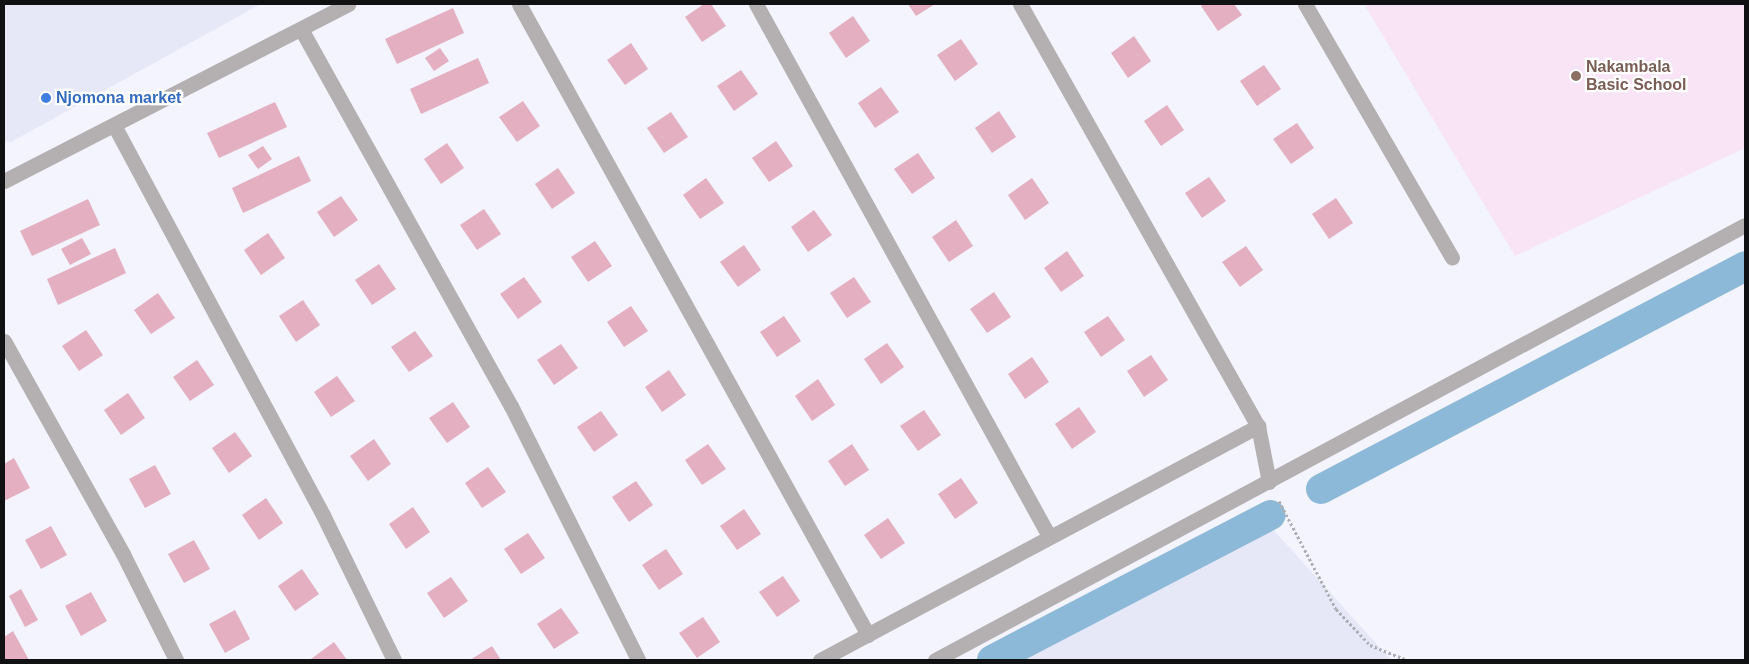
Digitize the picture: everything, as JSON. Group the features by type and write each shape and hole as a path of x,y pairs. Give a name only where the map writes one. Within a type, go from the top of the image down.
{"lane":[{"path":"4,181 115,127 348,4"},
{"path":"519,4 868,635"},
{"path":"756,4 1049,536"},
{"path":"1020,4 1258,426 1269,482"},
{"path":"1305,4 1452,258"},
{"path":"301,29 511,406 638,660"},
{"path":"115,127 323,515 394,660"},
{"path":"935,660 1745,225"},
{"path":"4,341 123,554 176,660"},
{"path":"820,660 1258,426"}],"path":[{"path":"1269,482 1336,609 1370,645 1407,660"}],"shaded area":[{"name":"Njomona market","path":"4,4 261,4 11,142 4,141"},
{"name":"Nakambala Basic School","path":"1364,4 1745,4 1745,148 1515,256"},
{"path":"1260,516 1391,660 995,660"}],"building":[{"path":"704,4 711,4 726,26 702,42 685,17"},
{"path":"908,4 935,4 916,16"},
{"path":"1204,4 1234,4 1242,15 1218,31 1201,6"},
{"path":"453,8 464,33 397,64 385,39"},
{"path":"853,16 870,41 846,58 829,33"},
{"path":"1134,36 1151,61 1128,78 1111,53"},
{"path":"961,39 978,64 955,81 937,55"},
{"path":"631,43 648,69 625,85 607,60"},
{"path":"440,48 449,61 434,71 425,58"},
{"path":"478,58 489,83 421,114 410,89"},
{"path":"1264,65 1281,89 1257,106 1240,81"},
{"path":"741,70 758,94 734,111 717,86"},
{"path":"881,87 899,112 875,128 858,103"},
{"path":"523,101 540,126 517,142 499,117"},
{"path":"275,102 287,127 219,158 207,133"},
{"path":"1167,105 1184,130 1161,146 1144,121"},
{"path":"999,111 1016,137 992,153 975,128"},
{"path":"671,112 688,137 664,153 647,128"},
{"path":"1297,123 1314,148 1291,164 1273,139"},
{"path":"776,141 793,166 769,182 752,158"},
{"path":"447,143 464,168 441,184 424,159"},
{"path":"263,146 272,159 258,169 248,155"},
{"path":"918,153 935,178 912,194 894,169"},
{"path":"299,156 311,181 243,213 232,188"},
{"path":"558,168 575,193 552,209 535,184"},
{"path":"1209,177 1226,201 1202,218 1185,193"},
{"path":"706,178 724,203 700,219 683,195"},
{"path":"1032,178 1049,203 1025,220 1008,195"},
{"path":"341,196 358,220 334,237 317,212"},
{"path":"1336,198 1353,223 1329,239 1312,214"},
{"path":"88,199 100,225 32,256 20,231"},
{"path":"484,209 501,234 477,250 460,225"},
{"path":"814,210 832,235 808,252 791,227"},
{"path":"956,220 973,246 949,262 932,237"},
{"path":"268,233 285,258 261,275 244,250"},
{"path":"82,238 91,254 70,265 61,249"},
{"path":"595,241 612,266 588,282 571,257"},
{"path":"744,245 761,270 738,287 720,262"},
{"path":"1246,246 1263,270 1240,287 1222,262"},
{"path":"115,248 126,273 58,305 47,279"},
{"path":"1067,251 1084,276 1061,292 1044,268"},
{"path":"379,264 396,289 372,305 355,280"},
{"path":"524,277 542,302 518,319 500,294"},
{"path":"854,277 871,302 847,318 830,293"},
{"path":"994,292 1011,317 987,333 970,309"},
{"path":"158,293 175,318 151,334 134,310"},
{"path":"303,300 320,325 296,342 279,316"},
{"path":"631,306 648,331 624,347 607,322"},
{"path":"784,316 801,341 777,357 760,332"},
{"path":"1108,316 1125,340 1101,357 1084,332"},
{"path":"86,330 103,355 79,371 62,346"},
{"path":"415,331 433,356 409,372 391,347"},
{"path":"887,343 904,367 881,384 864,359"},
{"path":"561,344 578,368 554,385 537,360"},
{"path":"1151,355 1168,380 1144,397 1127,371"},
{"path":"1032,357 1049,382 1025,399 1008,374"},
{"path":"197,360 214,385 190,401 173,377"},
{"path":"669,370 686,395 662,412 645,387"},
{"path":"337,376 355,401 331,417 314,392"},
{"path":"818,379 835,405 812,421 795,396"},
{"path":"128,393 145,418 121,435 104,410"},
{"path":"453,402 470,427 447,443 429,418"},
{"path":"1079,407 1096,432 1072,449 1055,424"},
{"path":"924,410 941,435 918,451 900,426"},
{"path":"601,411 618,435 594,452 577,427"},
{"path":"235,432 252,456 229,473 212,448"},
{"path":"374,439 391,464 368,481 350,456"},
{"path":"708,444 726,469 702,485 685,460"},
{"path":"852,444 869,470 845,486 828,461"},
{"path":"14,458 30,488 4,501 4,464"},
{"path":"155,465 171,494 145,508 129,479"},
{"path":"488,467 506,492 482,508 465,483"},
{"path":"961,478 978,503 955,519 938,494"},
{"path":"636,481 653,505 629,522 612,497"},
{"path":"266,498 283,523 259,540 242,515"},
{"path":"413,507 430,532 406,549 389,524"},
{"path":"744,509 761,534 737,550 720,526"},
{"path":"888,518 905,543 881,559 864,535"},
{"path":"51,526 67,555 41,569 25,540"},
{"path":"528,533 545,558 521,574 504,549"},
{"path":"194,540 210,569 184,583 168,554"},
{"path":"666,549 683,574 659,590 642,565"},
{"path":"302,569 319,594 295,611 278,586"},
{"path":"783,576 800,601 777,617 759,592"},
{"path":"451,577 468,601 444,618 427,593"},
{"path":"21,589 38,620 25,627 9,596"},
{"path":"91,592 107,621 81,636 65,606"},
{"path":"561,608 579,633 554,649 537,624"},
{"path":"235,610 250,639 225,653 209,624"},
{"path":"703,617 720,642 697,658 679,633"},
{"path":"13,631 29,660 4,660 4,637"},
{"path":"334,642 347,660 311,659"},
{"path":"492,646 501,660 470,660"}],"waterway":[{"path":"1321,489 1745,266"},
{"path":"992,660 1270,515"}],"place":[{"name":"Nakambala Basic School","path":"1576,76"},
{"name":"Njomona market","path":"46,98"}]}
